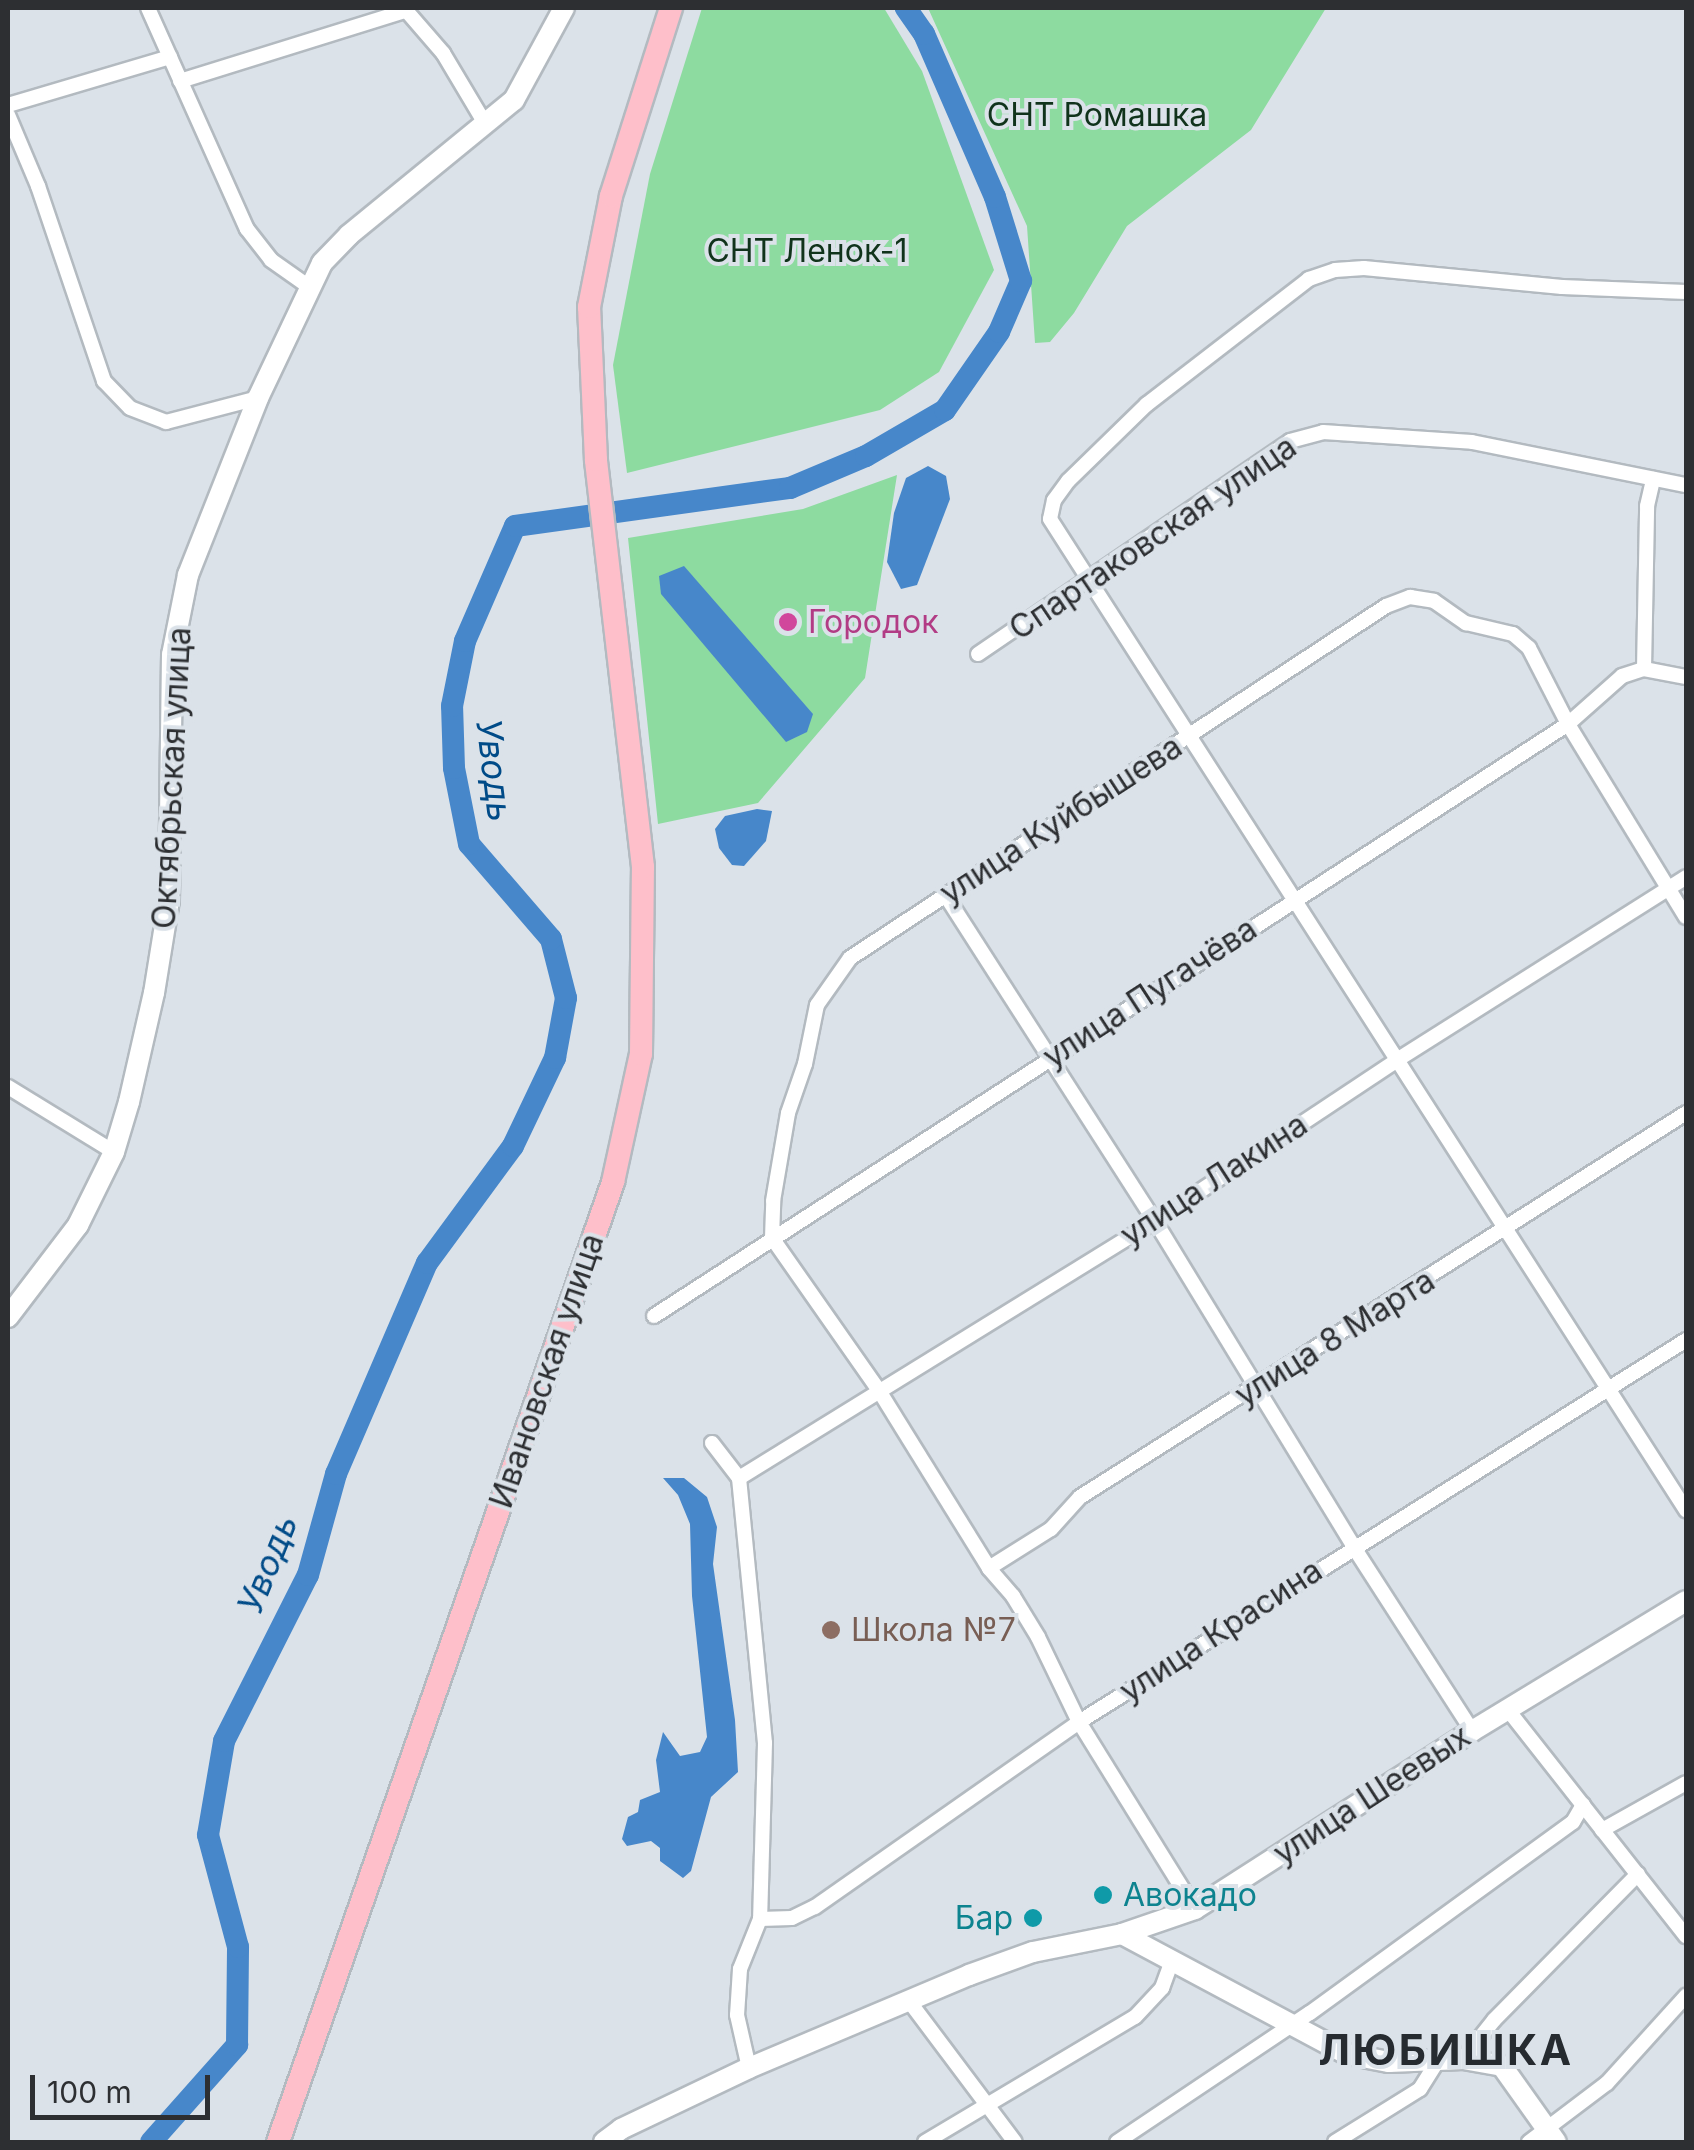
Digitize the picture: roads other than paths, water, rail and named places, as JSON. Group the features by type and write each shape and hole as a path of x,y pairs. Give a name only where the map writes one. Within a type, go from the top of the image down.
{"main road":[{"name":"Ивановская улица","path":"278,2142 613,1182 641,1054 643,868 596,460 589,307 611,196 671,8"}],"street":[{"path":"148,8 247,229 271,260 308,286"},
{"name":"Октябрьская улица","path":"8,1317 78,1224 114,1152 154,994 169,900 172,655 188,575 258,398 322,263 349,235 514,100 564,8"},
{"path":"180,82 405,9 444,53 486,125"},
{"path":"8,105 170,57"},
{"path":"8,114 38,186 104,381 130,408 166,422 258,398"},
{"path":"1686,292 1562,287 1364,268 1309,279 1147,404 1068,481 1054,500 1050,519 1686,1510"},
{"name":"Спартаковская улица","path":"978,654 1290,441 1323,432 1472,442 1686,485"},
{"path":"1653,478 1648,506 1644,668 1686,677"},
{"name":"улица Куйбышева","path":"772,1238 773,1201 788,1113 805,1064 817,1006 850,958 1386,606 1410,596 1434,601 1466,623 1513,634 1529,648 1568,724"},
{"name":"улица Пугачёва","path":"654,1316 1568,724 1622,676 1644,668"},
{"path":"1568,724 1686,917"},
{"name":"улица Лакина","path":"739,1478 1155,1220 1397,1060 1686,877"},
{"path":"946,896 1155,1220 1353,1546 1472,1731"},
{"path":"8,1087 114,1152"},
{"name":"улица 8 Марта","path":"989,1568 1052,1529 1080,1497 1686,1113"},
{"path":"772,1238 880,1392 989,1568 1038,1637 1078,1722 1195,1909"},
{"name":"улица Красина","path":"760,1920 792,1918 815,1907 1078,1722 1686,1340"},
{"path":"712,1443 739,1478 765,1743 760,1920 739,1984 737,2015 749,2068"},
{"name":"улица Шеевых","path":"604,2142 621,2129 749,2068 1033,1952 1122,1934 1195,1909 1472,1731 1686,1602"},
{"path":"1508,1710 1686,1936"},
{"path":"1602,1830 1686,1784"},
{"path":"1117,2142 1292,2024 1573,1822 1582,1804"},
{"path":"1463,2059 1494,2020 1638,1874"},
{"path":"1122,1934 1348,2054 1389,2062 1463,2059 1502,2066 1552,2136"},
{"path":"925,2142 1134,2016 1162,1988 1172,1960"},
{"path":"1529,2142 1552,2136 1607,2083 1686,1996"},
{"path":"909,2001 1015,2142"},
{"path":"1335,2142 1420,2090 1438,2060"}],"water":[{"path":"928,466 946,476 950,499 917,585 901,589 887,562 894,513 906,478"},
{"path":"684,566 813,714 807,732 786,742 661,594 659,576"},
{"path":"757,809 772,811 766,841 744,866 732,865 719,848 715,829 725,816"},
{"path":"663,1478 684,1478 707,1497 717,1527 713,1564 735,1720 738,1772 711,1797 691,1871 683,1878 660,1861 660,1848 651,1841 627,1846 622,1839 628,1817 638,1812 640,1800 660,1792 656,1760 663,1732 680,1756 700,1752 707,1737 692,1596 690,1524 678,1495"}],"waterway":[{"name":"Уводь","path":"151,2142 237,2045 238,1947 208,1835 224,1741 308,1575 336,1474 427,1263 513,1146 555,1058 566,998 551,939 469,844 454,768 452,706 465,641 515,526 790,488 866,456 945,410 999,332 1021,281 995,197 924,34 906,8"}],"place":[{"name":"Городок","path":"788,622"},
{"name":"Школа №7","path":"831,1630"},
{"name":"Авокадо","path":"1103,1895"},
{"name":"Бар","path":"1033,1918"}],"district":[{"name":"ЛЮБИШКА","path":"1446,2050"}],"park label":[{"name":"СНТ Ромашка","path":"1097,115"},
{"name":"СНТ Ленок-1","path":"807,251"}]}
